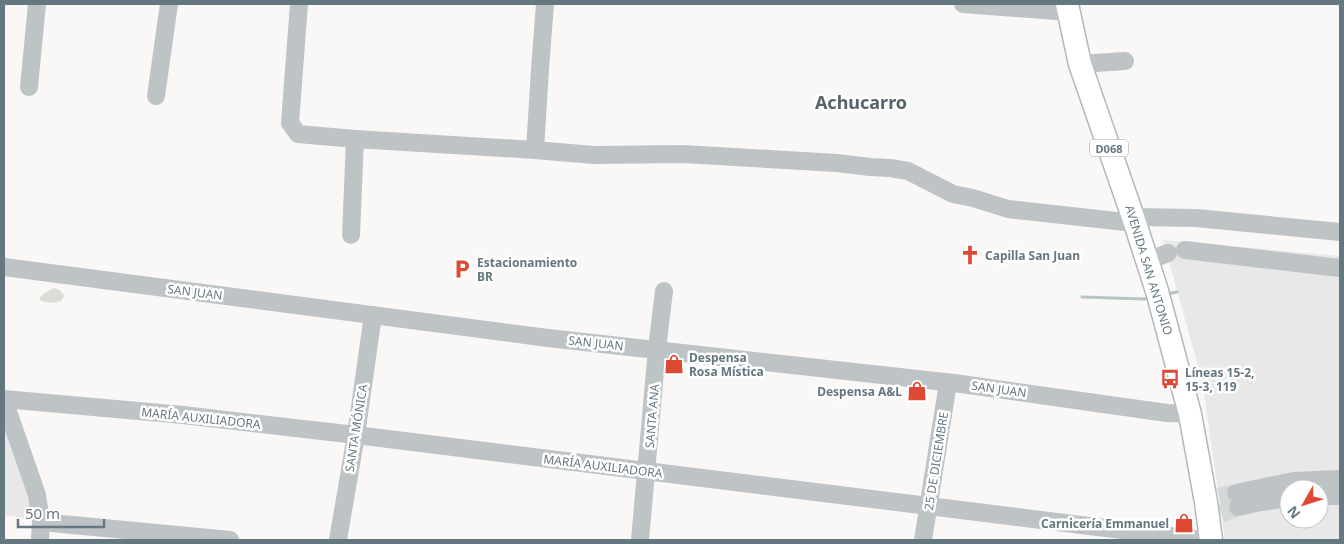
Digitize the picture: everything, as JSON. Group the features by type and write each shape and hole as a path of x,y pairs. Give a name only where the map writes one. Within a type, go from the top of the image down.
{"main road":[{"name":"AVENIDA SAN ANTONIO","path":"1068,8 1080,64 1158,296 1190,414 1220,510"}],"street":[{"path":"29,87 37,4"},
{"path":"156,96 169,4"},
{"path":"299,4 290,123 298,134 594,155 683,154 890,168 908,171 953,194 1008,209 1134,220 1196,218 1340,232"},
{"path":"535,150 545,4"},
{"path":"963,4 1068,8"},
{"path":"1080,64 1125,61"},
{"path":"351,235 355,139"},
{"path":"1147,261 1176,252 1340,268"},
{"name":"SAN JUAN","path":"4,267 548,338 948,382 1190,414"},
{"name":"SANTA ANA","path":"640,540 664,292"},
{"name":"SANTA MÓNICA","path":"338,540 356,435 373,315"},
{"name":"25 DE DICIEMBRE","path":"924,540 948,382"},
{"path":"4,400 37,495 41,522 40,540"},
{"name":"MARÍA AUXILIADORA","path":"4,400 183,416 356,435 1202,540"},
{"path":"1220,510 1294,481 1340,479"},
{"path":"1220,510 1279,499"},
{"path":"41,522 190,538 230,540"}],"shaded area":[{"path":"1163,240 1340,256 1340,540 1225,540 1202,380"},
{"path":"54,288 60,290 64,296 61,301 50,303 39,299 44,293"},
{"path":"4,419 39,520 4,515"}],"waterway":[{"path":"1167,294 1177,292"},
{"path":"1082,297 1144,299 1152,297"}],"tunnel":[{"path":"1219,497 1236,493"},
{"path":"1221,514 1238,507"}],"place":[{"name":"Capilla San Juan","path":"970,255"},
{"name":"Estacionamiento BR","path":"462,269"},
{"name":"Despensa Rosa Mística","path":"674,364"},
{"name":"Líneas 15-2, 15-3, 119","path":"1170,379"},
{"name":"Despensa A&L","path":"917,391"},
{"name":"Carnicería Emmanuel","path":"1184,523"}],"district":[{"name":"Achucarro","path":"861,102"}]}
